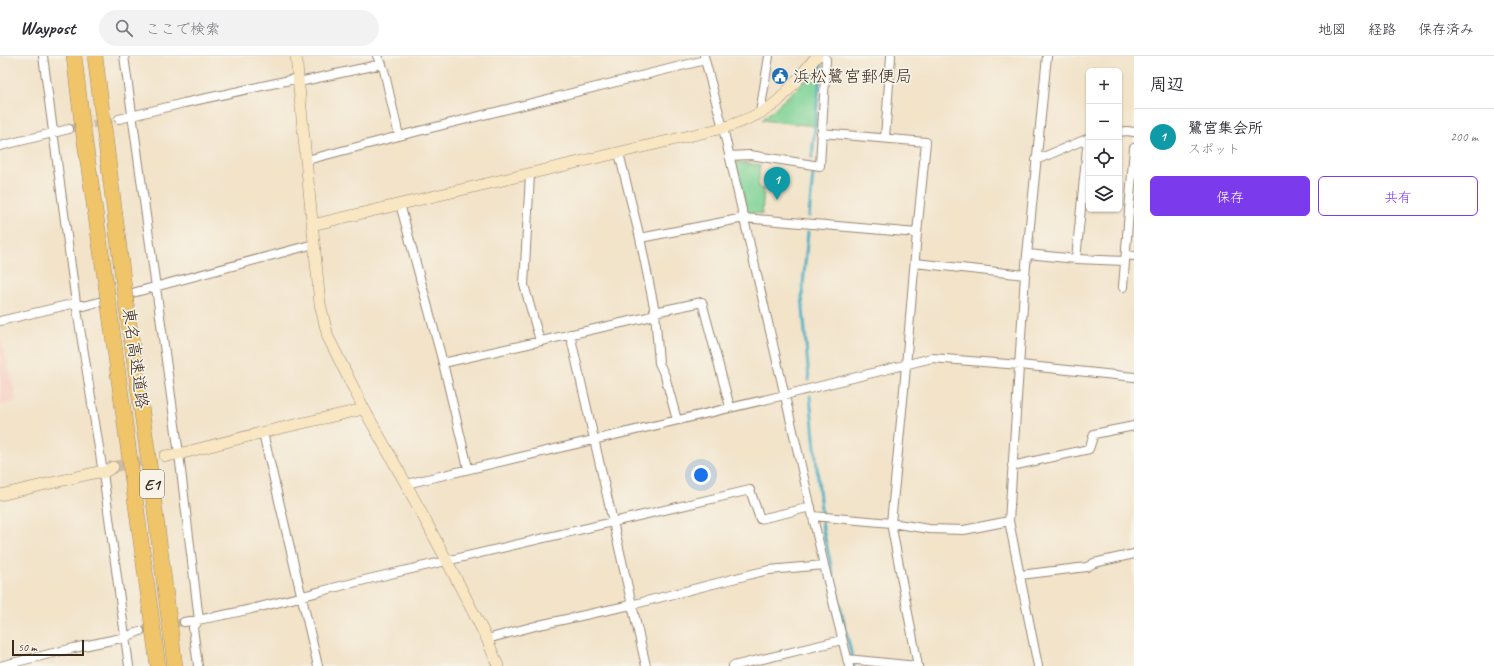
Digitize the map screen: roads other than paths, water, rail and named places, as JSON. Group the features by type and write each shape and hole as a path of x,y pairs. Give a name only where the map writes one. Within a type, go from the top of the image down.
{"highway":[{"name":"東名高速道路","path":"74,56 158,666"},
{"name":"東名高速道路","path":"95,56 126,303 147,448 175,666"}],"street":[{"path":"43,56 52,134 76,303 108,470 130,666"},
{"path":"124,56 179,454 199,620 193,628 198,666"},
{"path":"296,56 320,304 328,337 364,409 447,561 487,639 498,666"},
{"path":"377,56 382,64 399,136"},
{"path":"760,113 769,56"},
{"path":"885,138 891,56"},
{"path":"1038,666 1009,521 1025,275 1046,56"},
{"path":"312,225 619,153 742,122 777,102 822,57"},
{"path":"729,156 750,155 820,166 822,133 822,57"},
{"path":"307,160 704,58 723,128 842,640 850,661 918,666 891,523 926,142 822,133"},
{"path":"118,119 299,80 382,64"},
{"path":"0,146 69,129"},
{"path":"1122,132 1134,132"},
{"path":"1036,160 1086,139"},
{"path":"1076,259 1088,140"},
{"path":"1122,287 1128,257 1134,148"},
{"path":"619,153 640,238 655,312 659,363 665,376 677,420"},
{"path":"530,174 524,285 540,341"},
{"path":"400,204 443,363 468,468"},
{"path":"640,238 744,218 917,233"},
{"path":"0,321 76,303 84,306 314,244"},
{"path":"1028,254 1076,259 1128,257"},
{"path":"915,263 1025,275"},
{"path":"443,363 648,317 655,312 702,302 730,407"},
{"path":"570,334 646,666"},
{"path":"406,484 468,468 594,440 906,366 932,358 1134,376"},
{"path":"165,456 179,454 364,409"},
{"path":"1012,466 1089,449 1094,434 1134,426"},
{"path":"263,433 318,666"},
{"path":"0,495 108,470"},
{"path":"184,622 301,597 368,579 523,542 613,523 750,490 760,519 811,506"},
{"path":"814,516 891,523 929,529 964,530 1009,521"},
{"path":"1020,575 1087,567 1094,563 1134,554"},
{"path":"487,639 539,625 631,605 756,573 824,566"},
{"path":"0,666 126,637 140,631"},
{"path":"733,666 842,640"}],"waterway":[{"path":"812,157 822,56"},
{"path":"809,216 813,174"},
{"path":"808,232 802,296 809,380"},
{"path":"810,396 823,530 854,666"}],"tunnel":[{"path":"69,129 119,119"},
{"path":"113,467 165,456"},
{"path":"140,631 184,622"}],"place":[{"name":"浜松鷺宮郵便局","path":"780,76"},
{"name":"鷺宮集会所","path":"777,200"}]}
